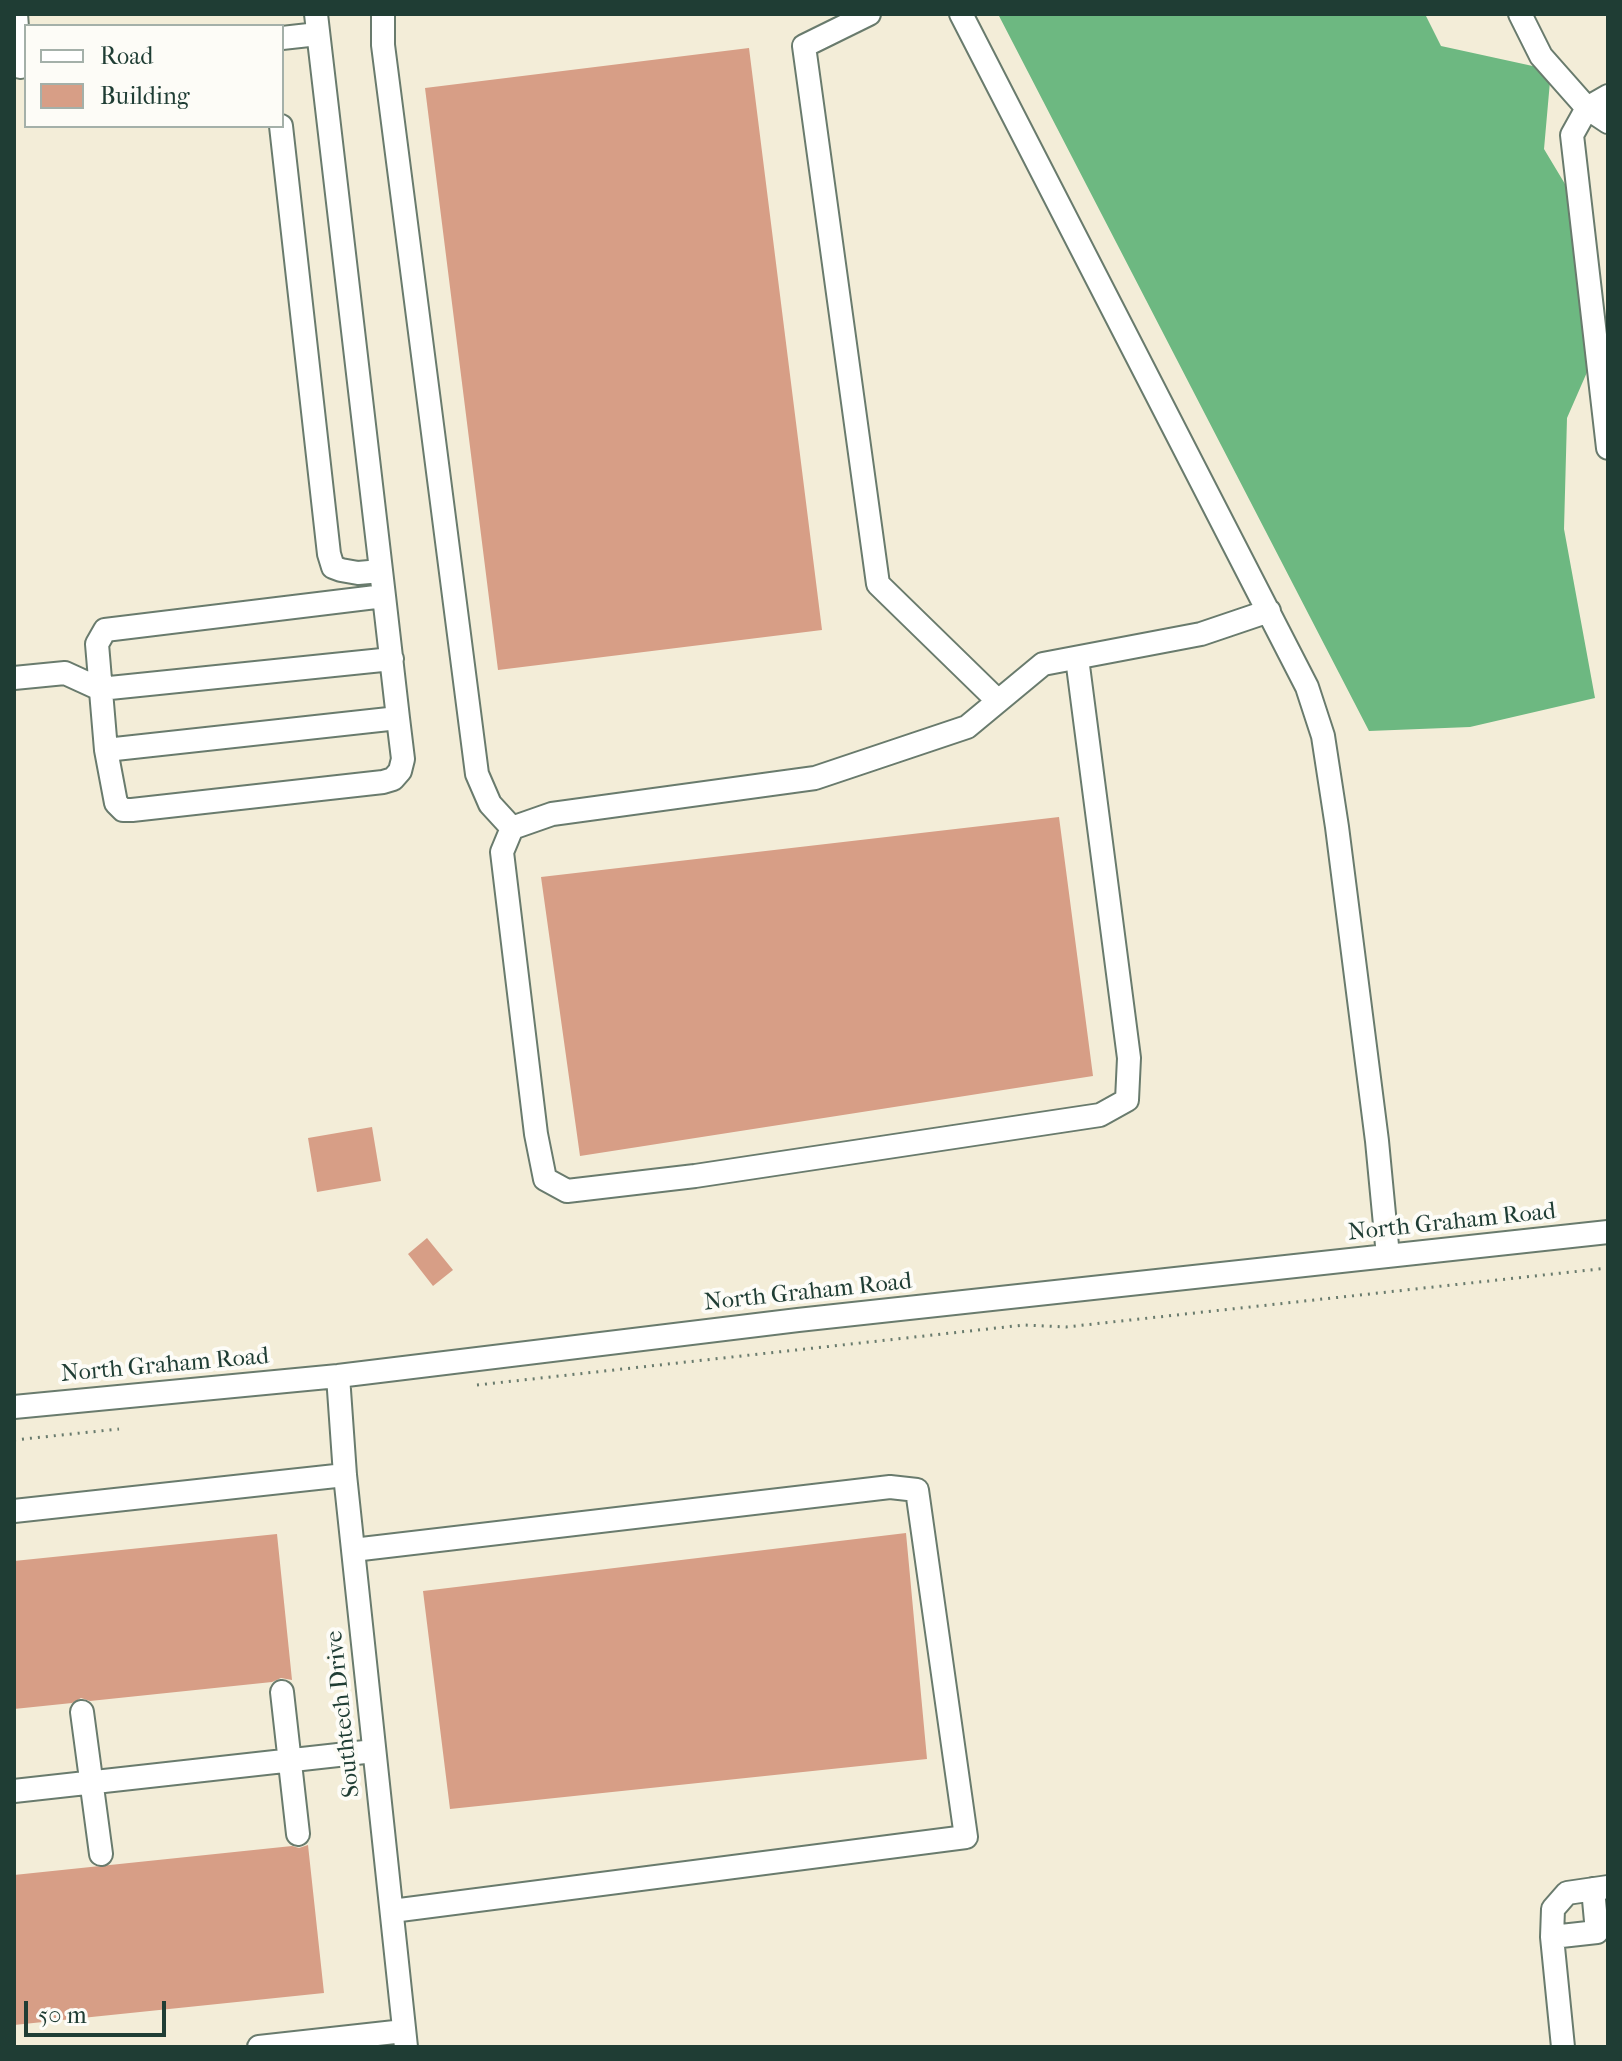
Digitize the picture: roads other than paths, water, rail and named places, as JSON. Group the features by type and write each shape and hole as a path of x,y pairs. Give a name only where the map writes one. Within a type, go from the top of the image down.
{"street":[{"path":"16,14 20,67"},
{"path":"383,14 383,45 477,774 490,804 512,828"},
{"path":"869,14 804,46 878,584 998,701"},
{"path":"961,14 1307,687 1323,736 1377,1141 1388,1256"},
{"path":"1520,14 1541,56 1587,108 1608,122"},
{"path":"284,37 317,24 392,659 403,759 400,771 393,779 367,784 123,810 116,803 106,750 97,644 105,630 384,596"},
{"path":"1608,96 1587,108 1572,135 1608,448"},
{"path":"281,128 329,554 333,567 341,570 358,573 381,571"},
{"path":"1077,658 1129,1058 1127,1100 1100,1115 711,1173 567,1191 545,1179 536,1134 502,852 512,828 552,814 815,778 967,727 1043,664 1201,634 1269,611"},
{"path":"14,678 65,673 100,689 392,659"},
{"path":"106,750 398,718"},
{"name":"North Graham Road","path":"14,1407 338,1376 798,1320 1608,1232"},
{"name":"Southtech Drive","path":"338,1376 345,1475 405,2039"},
{"path":"14,1511 345,1475"},
{"path":"353,1550 890,1487 917,1490 966,1837 392,1911"},
{"path":"282,1692 298,1834"},
{"path":"82,1712 101,1854"},
{"path":"14,1791 374,1751"},
{"path":"1552,1937 1602,1932 1601,1888 1567,1893 1553,1909 1552,1937 1563,2047"},
{"path":"259,2047 405,2039"}]}
